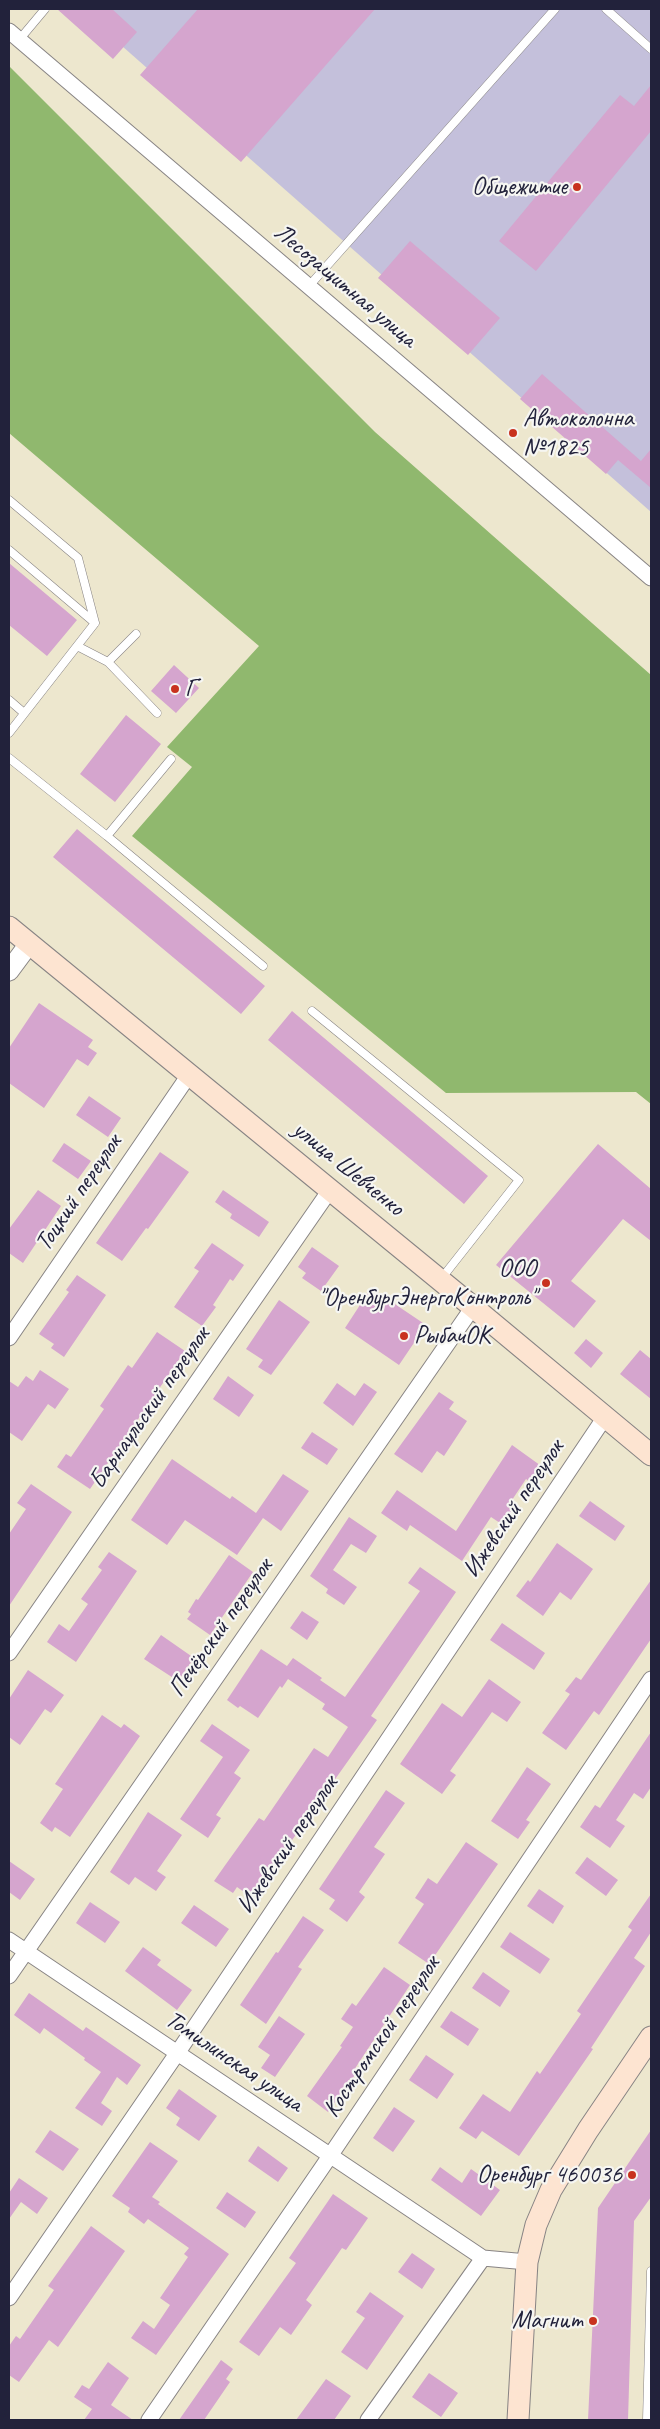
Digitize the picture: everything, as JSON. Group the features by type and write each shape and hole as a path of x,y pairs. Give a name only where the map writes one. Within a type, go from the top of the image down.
{"main road":[{"name":"улица Шевченко","path":"9,927 651,1455"},
{"path":"518,2420 526,2262 536,2225 551,2190 588,2130 651,2037"}],"street":[{"name":"Лесозащитная улица","path":"14,36 651,578"},
{"path":"9,971 29,944"},
{"name":"Тоцкий переулок","path":"9,1338 189,1075"},
{"name":"Барнаульский переулок","path":"9,1653 330,1190"},
{"name":"Печёрский переулок","path":"9,1976 473,1307"},
{"name":"Ижевский переулок","path":"9,2298 178,2052 605,1417"},
{"name":"Костромской переулок","path":"149,2420 330,2156 651,1679"},
{"name":"Томилинская улица","path":"9,1940 482,2258"},
{"path":"368,2420 482,2258 526,2262"}],"lane":[{"path":"14,36 45,9"},
{"path":"309,286 555,9"},
{"path":"606,9 651,49"},
{"path":"9,500 78,558 95,623"},
{"path":"9,550 95,623"},
{"path":"9,733 95,623"},
{"path":"108,662 136,634"},
{"path":"77,646 108,662 158,713"},
{"path":"9,700 24,713"},
{"path":"9,758 107,836 263,966"},
{"path":"107,836 171,759"},
{"path":"312,1011 519,1180 440,1280"},
{"path":"647,2420 651,2350 651,2271"}],"shaded area":[{"path":"80,9 651,9 651,512"}],"green space":[{"path":"9,66 375,432 651,675 651,1104 636,1092 446,1093 132,836 192,767 167,747 259,646 9,433"}],"building":[{"path":"57,9 112,9 137,32 113,59"},
{"path":"198,9 375,9 241,162 140,75"},
{"name":"Общежитие","path":"651,85 651,131 536,271 499,241 620,95 634,106"},
{"path":"410,241 500,318 468,355 378,278"},
{"path":"542,374 641,461 651,449 651,488 618,460 606,474 520,399"},
{"path":"9,563 77,620 47,656 9,625"},
{"name":"Г","path":"174,665 199,688 176,713 151,691"},
{"path":"126,715 161,744 115,802 80,774"},
{"path":"77,829 265,986 241,1014 53,857"},
{"path":"39,1003 93,1040 88,1047 97,1053 88,1066 77,1059 44,1108 9,1083 9,1048"},
{"path":"292,1011 488,1176 464,1204 268,1040"},
{"path":"89,1096 121,1118 108,1137 76,1115"},
{"path":"64,1143 91,1161 78,1179 52,1161"},
{"path":"598,1144 651,1189 651,1241 623,1219 571,1281 596,1301 574,1328 496,1265"},
{"path":"160,1152 189,1172 148,1229 146,1228 122,1261 96,1243"},
{"path":"38,1190 61,1206 23,1263 9,1253 9,1229"},
{"path":"223,1190 269,1222 259,1237 230,1218 232,1214 215,1202"},
{"path":"212,1243 244,1265 233,1281 230,1279 213,1305 216,1307 202,1326 174,1307 199,1271 194,1268"},
{"path":"312,1247 339,1266 321,1291 302,1278 306,1273 298,1267"},
{"path":"77,1275 106,1295 64,1357 51,1348 54,1344 39,1334 69,1292 66,1290"},
{"path":"371,1288 426,1325 399,1365 345,1328"},
{"path":"279,1300 310,1322 271,1375 258,1367 263,1360 246,1349"},
{"path":"157,1332 185,1351 90,1489 57,1467 66,1454 71,1457 104,1409 100,1406 128,1365 132,1368"},
{"path":"586,1339 603,1353 591,1368 574,1353"},
{"path":"640,1350 651,1359 651,1399 620,1374"},
{"path":"40,1370 69,1389 55,1409 48,1404 22,1441 9,1432 9,1381 18,1387 26,1376 33,1381"},
{"path":"228,1376 254,1395 239,1417 213,1399"},
{"path":"337,1383 355,1396 364,1383 377,1392 353,1426 323,1403"},
{"path":"439,1392 454,1402 449,1409 467,1421 444,1456 437,1451 422,1473 394,1454"},
{"path":"312,1432 338,1449 327,1465 301,1448"},
{"path":"512,1445 544,1468 533,1484 526,1479 508,1506 513,1510 503,1525 491,1517 462,1561 410,1525 407,1531 381,1513 397,1490 456,1531"},
{"path":"172,1459 230,1499 232,1496 256,1513 283,1474 309,1491 281,1531 263,1518 237,1555 185,1520 167,1545 131,1520"},
{"path":"31,1484 72,1512 9,1606 9,1534 26,1509 17,1503"},
{"path":"590,1501 625,1526 615,1541 579,1516"},
{"path":"349,1517 377,1536 366,1553 351,1544 333,1570 357,1587 344,1605 326,1593 328,1589 310,1576"},
{"path":"557,1543 593,1569 571,1600 560,1592 543,1616 516,1596 528,1580 530,1582"},
{"path":"109,1552 137,1571 76,1662 47,1642 59,1624 69,1631 88,1604 81,1599 102,1570 98,1567"},
{"path":"229,1555 253,1572 210,1635 187,1619 191,1614 188,1612"},
{"path":"420,1567 456,1592 371,1716 377,1720 261,1884 251,1897 237,1887 233,1893 214,1881 259,1818 264,1821 314,1748 328,1757 348,1727 322,1709 325,1704 288,1679 282,1688 280,1686 258,1718 227,1700 261,1649 287,1666 293,1658 345,1697 420,1591 408,1583"},
{"path":"651,1580 651,1639 599,1715 594,1711 566,1750 542,1733 570,1694 565,1691 576,1677 581,1680"},
{"path":"302,1611 319,1622 307,1640 290,1628"},
{"path":"502,1623 545,1653 534,1670 490,1640"},
{"path":"161,1635 194,1658 178,1681 144,1659"},
{"path":"28,1670 64,1695 51,1713 45,1709 20,1745 9,1737 9,1699"},
{"path":"489,1679 521,1702 507,1722 492,1712 450,1771 456,1775 442,1794 400,1764 442,1703 462,1717"},
{"path":"102,1715 121,1728 124,1724 140,1736 70,1837 55,1827 52,1832 40,1823 63,1789 55,1784"},
{"path":"212,1724 250,1750 234,1773 241,1778 216,1815 221,1818 208,1838 180,1819 223,1757 200,1741"},
{"path":"651,1732 651,1787 643,1799 634,1793 616,1820 625,1826 610,1848 580,1827 595,1805 600,1808"},
{"path":"527,1767 551,1784 526,1820 530,1822 518,1839 491,1821"},
{"path":"386,1790 405,1803 374,1847 385,1854 359,1892 365,1897 347,1922 329,1909 335,1900 319,1889"},
{"path":"148,1812 182,1835 157,1871 166,1877 156,1891 135,1877 129,1885 110,1872"},
{"path":"466,1842 498,1864 429,1964 398,1943 424,1904 415,1898 428,1878 437,1884"},
{"path":"587,1857 618,1880 606,1896 575,1873"},
{"path":"9,1861 35,1879 20,1900 9,1892"},
{"path":"539,1889 564,1906 553,1924 527,1906"},
{"path":"651,1894 651,1932 634,1958 645,1966 591,2048 593,2049 519,2156 482,2131 476,2139 459,2128 483,2094 510,2112 537,2071 540,2074 581,2014 577,2011 632,1930 628,1927"},
{"path":"90,1902 120,1922 105,1943 76,1923"},
{"path":"194,1905 229,1929 216,1947 181,1923"},
{"path":"303,1916 324,1930 298,1967 302,1969 266,2024 240,2005"},
{"path":"510,1932 550,1959 540,1974 500,1947"},
{"path":"143,1947 161,1960 157,1965 192,1990 177,2010 125,1971"},
{"path":"384,1967 410,1985 354,2070 357,2072 328,2112 307,2096 342,2047 340,2046 353,2027 341,2019 352,2003 356,2006"},
{"path":"483,1972 510,1991 500,2007 472,1988"},
{"path":"29,1993 83,2031 86,2027 141,2065 127,2085 117,2077 101,2103 112,2111 102,2126 75,2108 101,2072 44,2028 40,2034 14,2015"},
{"path":"451,2011 479,2029 468,2046 440,2027"},
{"path":"279,2016 305,2034 275,2077 261,2068 270,2055 258,2047"},
{"path":"426,2055 454,2074 437,2099 409,2080"},
{"path":"179,2089 217,2116 199,2141 176,2125 180,2118 166,2108"},
{"path":"394,2107 415,2121 393,2152 373,2138"},
{"path":"50,2130 79,2149 63,2171 35,2152"},
{"path":"651,2130 651,2197 634,2221 628,2420 588,2420 598,2208"},
{"path":"150,2142 178,2161 152,2197 160,2202 158,2204 229,2254 156,2355 131,2338 143,2321 154,2329 170,2305 160,2298 188,2257 184,2254 189,2248 148,2219 144,2224 128,2212 130,2208 112,2196"},
{"path":"258,2146 288,2168 278,2182 248,2161"},
{"path":"440,2167 462,2183 471,2169 500,2190 481,2216 431,2180"},
{"path":"19,2178 48,2198 37,2214 21,2202 9,2219 9,2193"},
{"path":"227,2192 256,2212 245,2228 216,2208"},
{"path":"333,2194 368,2218 346,2250 342,2248 306,2300 312,2305 291,2335 280,2327 259,2356 239,2342 296,2263 289,2258"},
{"path":"91,2226 125,2251 58,2347 49,2340 19,2382 9,2375 9,2346 16,2336 20,2339 54,2290 48,2286"},
{"path":"412,2253 435,2269 422,2289 398,2272"},
{"path":"370,2292 404,2316 367,2370 341,2352 365,2318 356,2312"},
{"path":"221,2360 233,2369 226,2379 230,2382 204,2420 179,2420"},
{"path":"108,2362 129,2378 111,2405 133,2420 84,2420 92,2409 74,2397 82,2385 89,2389"},
{"path":"429,2373 458,2393 441,2417 412,2397"},
{"path":"326,2379 351,2396 334,2420 296,2420"}],"place":[{"name":"Общежитие","path":"577,187"},
{"name":"Автоколонна №1825","path":"513,433"},
{"name":"Г","path":"175,689"},
{"name":"ООО \"ОренбургЭнергоКонтроль\"","path":"546,1283"},
{"name":"РыбачОК","path":"404,1336"},
{"name":"Оренбург 460036","path":"632,2175"},
{"name":"Магнит","path":"593,2321"}]}
